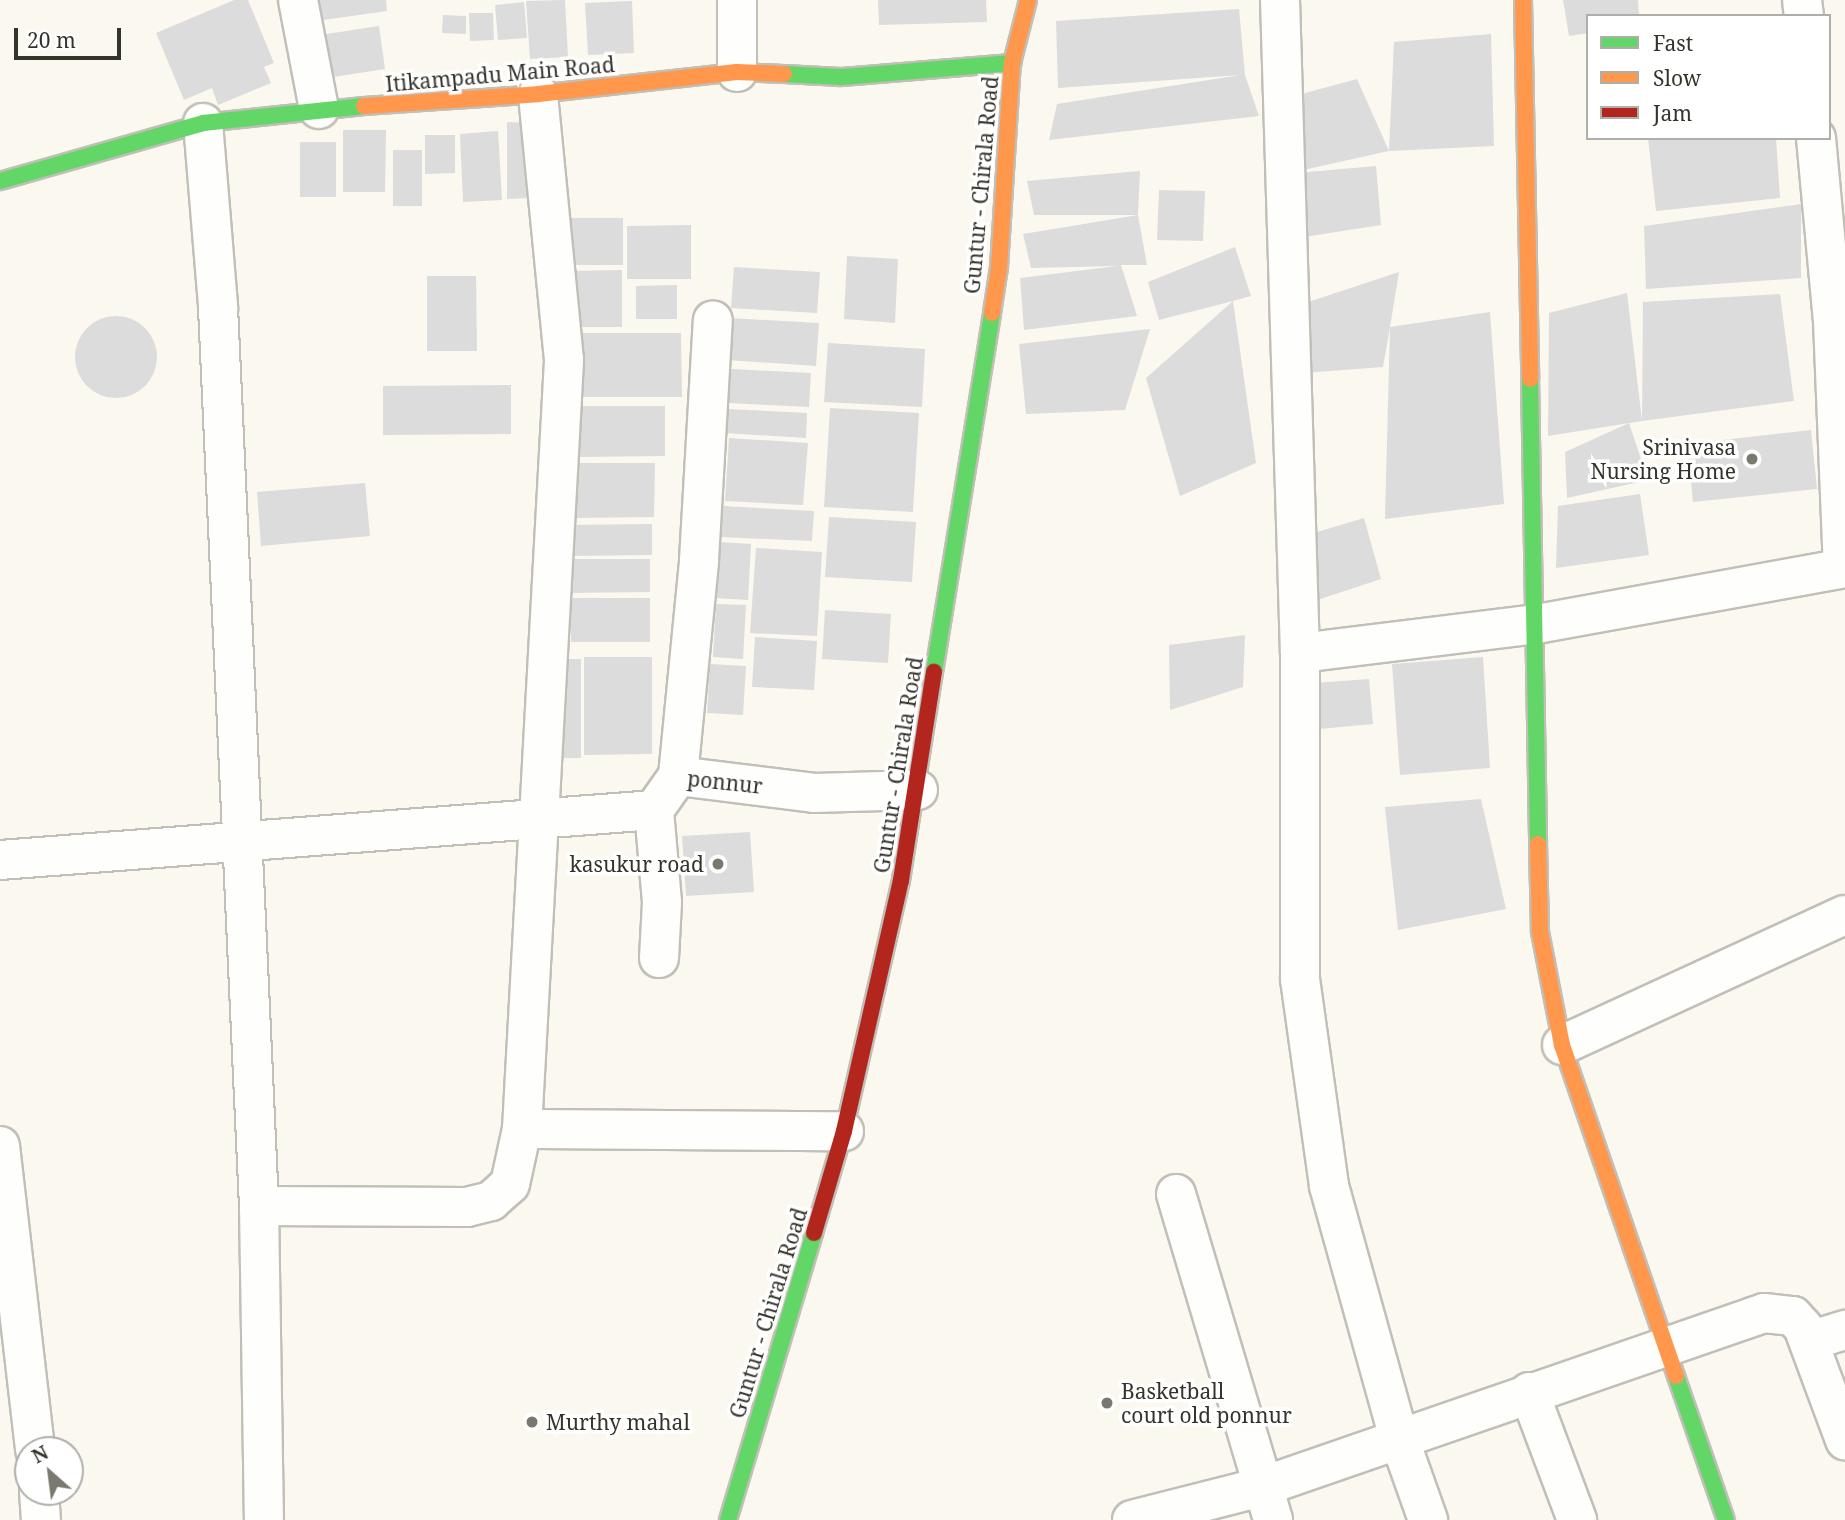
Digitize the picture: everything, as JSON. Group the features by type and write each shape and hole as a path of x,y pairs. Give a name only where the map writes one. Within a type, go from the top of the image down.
{"street":[{"path":"298,0 319,109"},
{"path":"737,0 737,72"},
{"name":"Guntur - Chirala Road","path":"728,1520 844,1131 918,790 950,557 999,267 1012,64 1028,0"},
{"path":"1279,0 1300,653 1300,979 1329,1186 1399,1438 1428,1520"},
{"path":"1523,0 1537,624 1540,932 1562,1045 1668,1344 1726,1520"},
{"name":"Itikampadu Main Road","path":"0,181 203,123 319,109 538,94 737,72 841,77 1012,64"},
{"path":"259,1206 467,1207 491,1201 510,1184 522,1129 542,818 564,360 538,94"},
{"path":"203,123 219,321 240,842 259,1206 264,1520"},
{"path":"1300,653 1537,624 1844,568 1833,321 1816,140"},
{"path":"678,776 699,560 713,320"},
{"name":"ponnur","path":"654,810 678,776 814,793 918,790"},
{"path":"0,860 654,810 662,902 659,958"},
{"path":"1562,1045 1845,915"},
{"path":"522,1129 844,1131"},
{"path":"0,1146 14,1366 32,1436"},
{"path":"1176,1194 1267,1503"},
{"path":"1132,1520 1267,1503 1399,1438 1668,1344 1764,1313 1781,1311 1793,1315 1808,1341 1845,1440"},
{"path":"1808,1341 1845,1330"},
{"path":"1530,1392 1577,1520"}],"building":[{"path":"234,0 248,0 274,63 264,67 271,83 218,105 212,88 184,100 156,33"},
{"path":"312,0 386,0 387,11 316,21"},
{"path":"565,0 568,57 530,59 526,1"},
{"path":"878,0 986,0 987,22 879,25"},
{"path":"1563,0 1638,0 1639,14 1586,14 1586,33 1569,36"},
{"path":"632,1 634,53 588,55 585,3"},
{"path":"524,2 527,38 498,40 495,5"},
{"path":"1239,9 1245,75 1259,116 1049,140 1057,104 1240,75 1058,88 1056,21"},
{"path":"469,13 493,13 494,40 470,41"},
{"path":"443,15 466,16 466,34 442,33"},
{"path":"379,26 385,69 327,78 320,35"},
{"path":"1491,34 1494,146 1389,151 1394,42"},
{"path":"1357,79 1389,151 1285,174 1283,99"},
{"path":"507,122 529,123 529,198 507,199"},
{"path":"343,130 386,130 385,192 343,192"},
{"path":"498,131 502,200 463,202 460,134"},
{"path":"425,135 455,135 455,173 425,174"},
{"path":"1648,140 1776,140 1780,198 1656,211"},
{"path":"300,142 336,142 336,197 300,197"},
{"path":"393,150 422,150 422,206 393,206"},
{"path":"1376,166 1381,225 1304,237 1285,174"},
{"path":"1140,171 1138,215 1034,215 1027,181"},
{"path":"1159,190 1205,191 1203,241 1157,240"},
{"path":"1801,204 1801,278 1646,289 1644,226"},
{"path":"1138,215 1147,265 1121,265 1137,316 1024,330 1020,278 1117,266 1031,268 1023,234"},
{"path":"571,218 623,218 623,265 571,265"},
{"path":"691,225 691,279 627,279 627,226"},
{"path":"1235,247 1251,296 1159,320 1148,282"},
{"path":"847,256 898,259 895,323 844,319"},
{"path":"734,267 820,272 817,313 731,308"},
{"path":"622,270 622,327 568,327 568,271"},
{"path":"1399,272 1383,367 1291,374 1290,308"},
{"path":"427,276 476,276 477,351 427,351"},
{"path":"677,285 677,319 636,319 636,286"},
{"path":"1627,293 1642,421 1548,436 1549,313"},
{"path":"1780,294 1794,401 1642,421 1643,302"},
{"path":"1233,301 1256,463 1180,496 1146,378"},
{"path":"1490,312 1504,504 1385,519 1390,327"},
{"path":"116,316 132,319 145,328 154,341 157,357 154,373 145,386 132,395 116,398 100,395 87,386 78,373 75,357 78,341 87,328 100,319"},
{"path":"730,318 819,323 816,366 727,360"},
{"path":"1150,329 1125,410 1026,414 1019,344"},
{"path":"577,333 681,333 682,397 577,397"},
{"path":"828,343 925,349 922,407 824,402"},
{"path":"731,369 811,373 809,407 729,403"},
{"path":"511,385 511,434 383,435 383,386"},
{"path":"576,406 665,406 665,456 577,457"},
{"path":"830,408 919,413 913,512 824,507"},
{"path":"727,409 807,413 806,438 725,433"},
{"path":"1629,423 1648,480 1567,498 1565,452"},
{"path":"1811,430 1817,489 1693,502 1687,444"},
{"path":"729,438 808,443 803,505 725,501"},
{"path":"576,463 655,463 654,517 576,518"},
{"path":"365,483 370,536 261,546 257,492"},
{"path":"1640,494 1649,555 1556,568 1558,506"},
{"path":"723,506 814,511 812,541 721,537"},
{"path":"829,517 916,522 912,582 825,577"},
{"path":"1364,518 1381,579 1299,606 1297,538"},
{"path":"652,524 652,555 568,556 568,525"},
{"path":"720,542 751,544 748,600 716,598"},
{"path":"756,548 822,552 817,636 750,633"},
{"path":"571,559 650,559 650,592 571,593"},
{"path":"571,598 650,598 650,642 571,642"},
{"path":"716,604 746,605 743,659 713,657"},
{"path":"825,610 891,614 888,663 822,659"},
{"path":"1245,635 1243,687 1170,710 1169,645"},
{"path":"755,637 817,641 814,690 752,687"},
{"path":"584,657 652,657 652,754 584,755"},
{"path":"1483,657 1490,768 1400,775 1392,664"},
{"path":"554,659 581,659 581,758 554,758"},
{"path":"710,664 746,666 743,715 707,713"},
{"path":"1369,679 1373,724 1319,729 1315,683"},
{"path":"1481,799 1506,909 1398,930 1385,807"},
{"name":"kasukur road","path":"750,832 754,892 686,896 682,836"}],"traffic: fast":[{"path":"784,74 841,77 1012,63"},
{"path":"0,181 203,123 364,106"},
{"path":"934,672 992,313"},
{"path":"1530,379 1538,844"},
{"path":"728,1520 814,1233"},
{"path":"1676,1376 1726,1520"}],"traffic: slow":[{"path":"992,313 999,267 1012,63 1028,0"},
{"path":"1523,0 1530,379"},
{"path":"364,106 538,94 737,72 784,74"},
{"path":"1538,844 1540,932 1562,1045 1676,1376"}],"traffic: jam":[{"path":"814,1233 844,1131 901,880 934,672"}],"place":[{"name":"Srinivasa Nursing Home","path":"1752,459"},
{"name":"kasukur road","path":"718,864"},
{"name":"Basketball court old ponnur","path":"1107,1403"},
{"name":"Murthy mahal","path":"532,1422"}]}
